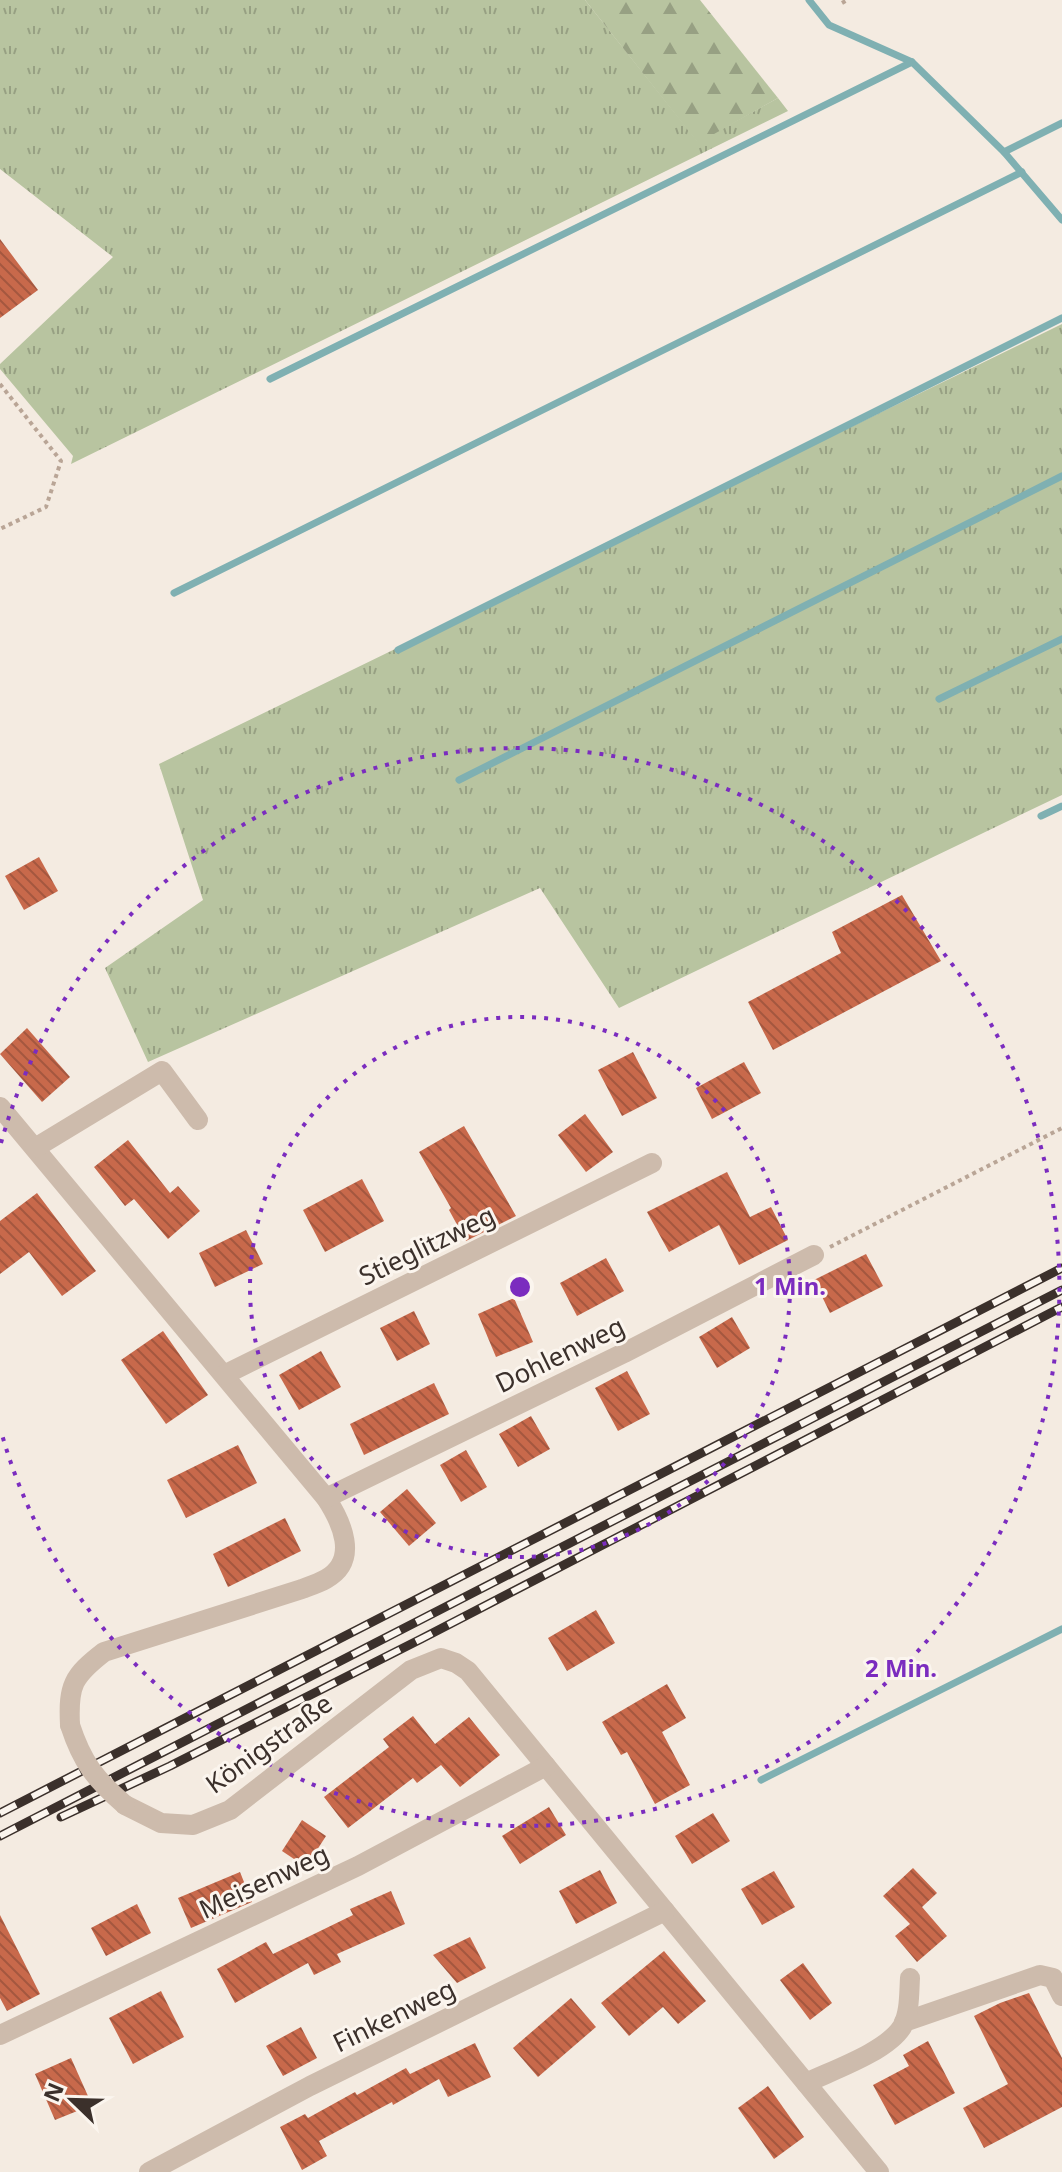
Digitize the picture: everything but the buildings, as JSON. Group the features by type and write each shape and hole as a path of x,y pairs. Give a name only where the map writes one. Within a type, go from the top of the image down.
{"street":[{"path":"35,1148 162,1071 198,1120"},
{"name":"Königstraße","path":"0,1107 326,1498 342,1523 346,1542 342,1560 330,1578 104,1652 82,1669 69,1695 70,1725 90,1771 125,1805 161,1823 193,1825 230,1810 411,1670 441,1658 456,1663 468,1671 879,2172"},
{"name":"Stieglitzweg","path":"224,1375 652,1163"},
{"name":"Dohlenweg","path":"326,1498 624,1353 814,1255"},
{"name":"Meisenweg","path":"0,2035 358,1866 546,1766"},
{"name":"Finkenweg","path":"149,2172 310,2086 665,1911"},
{"path":"904,2022 1040,1975 1053,1978 1062,1996"},
{"path":"806,2083 891,2040 904,2022 910,1978"}],"path":[{"path":"0,384 61,461 46,507 0,529"},
{"path":"814,1255 1062,1128"}],"green space":[{"path":"0,0 585,0 698,142 778,98 788,111 71,464 73,456 0,369 0,364 113,257 0,169"},
{"path":"585,0 700,0 778,98 698,143"},
{"path":"1062,324 1062,795 619,1008 540,888 148,1062 105,968 203,900 159,764"}],"waterway":[{"path":"809,0 829,25 912,62 1004,152 1062,220"},
{"path":"270,379 912,62"},
{"path":"1004,152 1062,123"},
{"path":"174,593 1022,172"},
{"path":"398,650 1062,318"},
{"path":"459,780 1062,476"},
{"path":"939,699 1062,639"},
{"path":"1041,816 1062,806"},
{"path":"761,1780 1062,1629"}],"railway":[{"path":"0,1813 1062,1268"},
{"path":"0,1836 1062,1290"},
{"path":"61,1817 170,1766 421,1639 1062,1307"}]}
